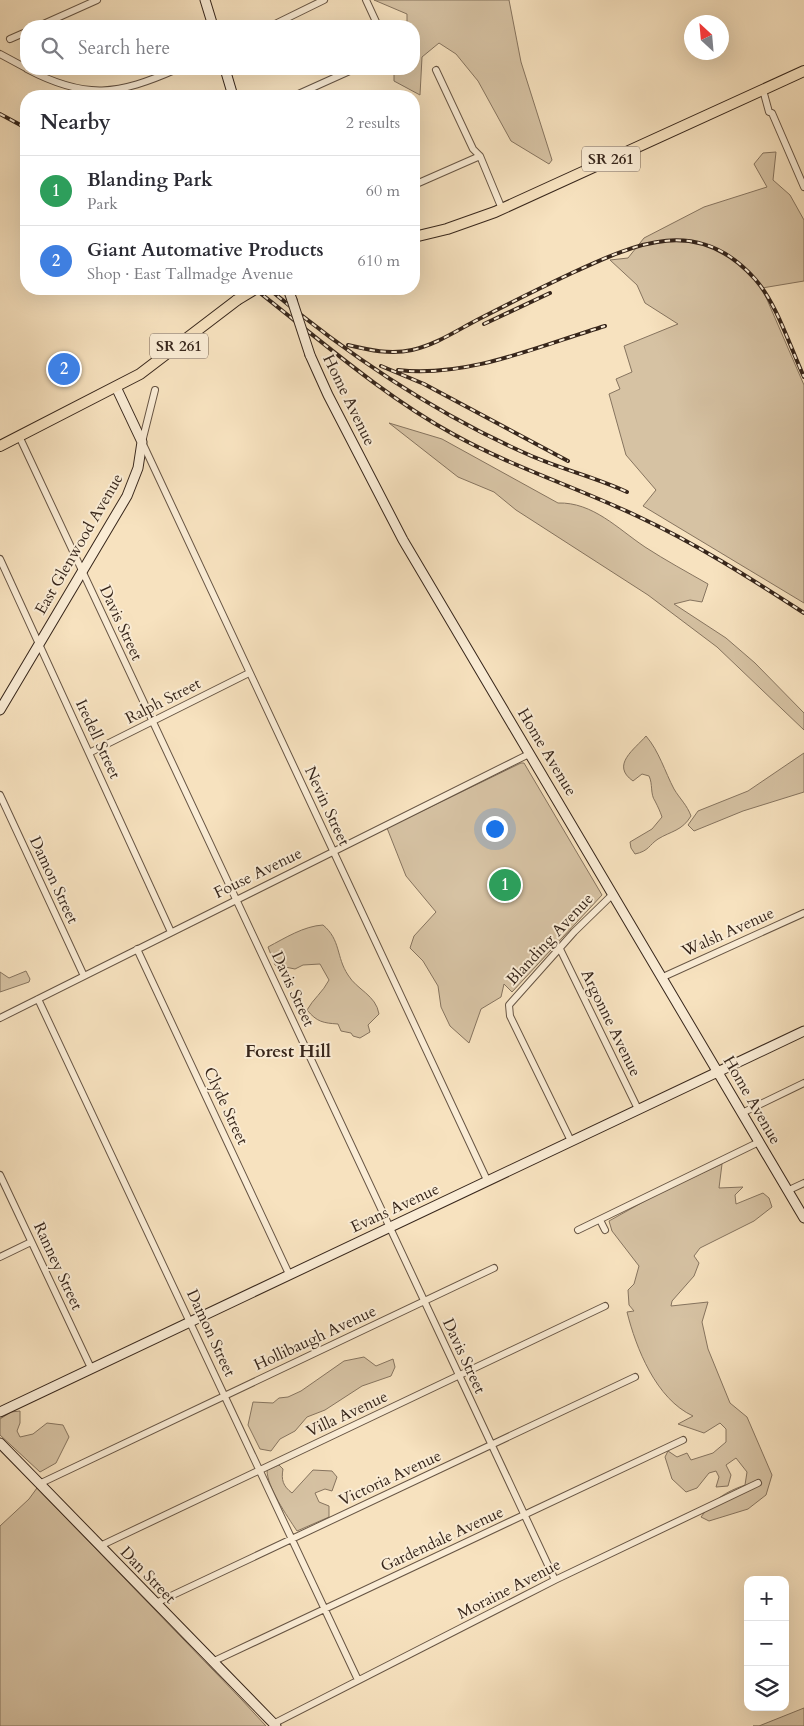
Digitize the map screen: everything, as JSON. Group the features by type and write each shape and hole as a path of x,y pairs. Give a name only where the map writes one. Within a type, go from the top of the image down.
{"main road":[{"name":"SR 261","path":"420,235 457,226 502,209 804,71"},
{"name":"SR 261","path":"0,446 116,387 167,356 245,295"}],"street":[{"path":"52,20 97,0"},
{"path":"205,0 211,20"},
{"path":"283,20 324,0"},
{"path":"366,0 375,20"},
{"path":"10,39 20,35"},
{"path":"0,54 20,64"},
{"path":"436,70 472,149 480,156 502,209"},
{"path":"43,75 70,87 98,90"},
{"path":"112,90 134,86 162,75"},
{"path":"227,75 231,90"},
{"path":"307,90 341,75"},
{"path":"763,90 769,112 776,121 804,187"},
{"path":"420,182 480,156"},
{"name":"Home Avenue","path":"290,295 310,355 328,395 404,540 804,1218"},
{"path":"116,387 142,442"},
{"path":"142,442 155,390"},
{"name":"Davis Street","path":"19,436 151,722 491,1445 526,1514 555,1580"},
{"name":"East Glenwood Avenue","path":"0,710 127,496 138,468 142,442"},
{"name":"Nevin Street","path":"142,442 487,1180"},
{"name":"Iredell Street","path":"0,559 171,932"},
{"name":"Ralph Street","path":"89,753 249,673"},
{"name":"Fouse Avenue","path":"0,1018 529,754"},
{"name":"Damon Street","path":"0,795 84,976"},
{"name":"Blanding Avenue","path":"570,1141 508,1005 613,894"},
{"name":"Walsh Avenue","path":"663,977 804,913"},
{"name":"Clyde Street","path":"136,949 289,1274"},
{"name":"Argonne Avenue","path":"560,949 638,1109"},
{"name":"Damon Street","path":"38,999 358,1680"},
{"name":"Evans Avenue","path":"0,1412 804,1031"},
{"path":"742,1113 804,1083"},
{"path":"578,1230 759,1142"},
{"name":"Ranney Street","path":"0,1175 91,1368"},
{"path":"789,1190 804,1183"},
{"path":"600,1220 605,1230"},
{"path":"0,1257 31,1242"},
{"name":"Hollibaugh Avenue","path":"39,1484 494,1268"},
{"name":"Villa Avenue","path":"100,1546 605,1306"},
{"name":"Victoria Avenue","path":"156,1603 635,1377"},
{"name":"Gardendale Avenue","path":"212,1662 683,1440"},
{"name":"Dan Street","path":"0,1443 275,1725"},
{"name":"Moraine Avenue","path":"275,1725 358,1680 555,1580 758,1483"}],"shaded area":[{"path":"374,0 509,0 521,62 552,160 549,164 511,141 478,81 456,54 439,43 422,57 420,95 420,90 411,90 394,81 394,75 420,75 420,20 407,20 407,14"},
{"path":"776,152 773,180 790,195 804,220 804,281 762,288 804,385 804,603 643,506 656,490 626,455 609,394 620,389 616,379 632,372 624,346 678,324 645,303 637,285 610,260 628,258 644,238 704,207 767,187 754,164 763,153"},
{"path":"389,423 442,439 558,503 583,507 594,512 653,552 708,584 702,602 690,600 674,604 726,638 755,663 804,713 804,730 717,647 648,595 516,510 494,492 458,477"},
{"path":"646,736 658,755 674,789 691,816 680,828 635,854 630,842 652,829 662,817 653,795 649,776 642,774 633,781 624,769 627,757"},
{"path":"804,753 804,792 743,811 694,831 688,825 698,811 748,791"},
{"path":"524,763 602,895 512,992 504,984 501,997 481,1009 469,1043 450,1026 441,1007 438,986 423,961 410,948 414,936 436,912 406,876 387,828"},
{"path":"323,925 336,943 348,975 370,997 377,1007 379,1014 368,1025 370,1032 360,1038 353,1036 351,1033 341,1031 338,1024 317,1019 307,1010 329,980 320,964 303,965 295,969 275,965 268,947 302,930"},
{"path":"26,971 30,979 29,982 0,992 0,972 9,978"},
{"path":"722,1164 719,1188 743,1187 735,1195 736,1204 763,1193 769,1198 772,1207 754,1221 700,1248 694,1256 699,1263 694,1276 672,1301 671,1306 708,1302 702,1322 708,1349 730,1403 747,1417 772,1475 766,1495 748,1509 709,1521 701,1517 720,1497 745,1485 747,1472 736,1458 726,1465 731,1475 728,1486 716,1487 719,1477 716,1471 709,1473 697,1488 686,1492 672,1479 665,1457 668,1451 677,1457 687,1453 691,1460 713,1453 726,1442 726,1429 720,1423 704,1433 678,1424 693,1416 668,1398 658,1385 642,1356 627,1312 634,1311 629,1305 628,1290 634,1284 639,1266 612,1231 609,1221 661,1192"},
{"path":"364,1357 376,1366 393,1359 395,1367 391,1376 362,1386 325,1410 307,1417 295,1431 280,1439 271,1451 260,1449 248,1425 253,1402 273,1403 279,1398 288,1397 301,1391 344,1361"},
{"path":"20,1411 20,1423 17,1431 20,1437 33,1434 47,1423 63,1425 69,1437 56,1463 40,1472 0,1435 0,1419 11,1412"},
{"path":"279,1465 283,1469 283,1482 292,1493 313,1470 332,1471 337,1477 332,1491 325,1489 315,1493 319,1502 329,1506 329,1517 297,1531 270,1485 267,1470"},
{"path":"37,1488 266,1726 0,1726 0,1526 29,1499"},
{"path":"804,1708 804,1726 759,1726"}],"railway":[{"path":"0,114 20,125"},
{"path":"348,345 388,352 421,348 560,279 620,252 666,241 689,241 712,247 733,259 755,279 770,301 804,377"},
{"path":"484,324 550,293"},
{"path":"262,295 351,366 427,419 498,457 659,526 722,562 804,613"},
{"path":"276,295 360,359 458,420 539,459 627,492"},
{"path":"398,370 424,371 477,365 529,351 605,326"},
{"path":"381,366 424,384 568,461"}],"place":[{"name":"Giant Automative Products","path":"64,369"},
{"name":"Blanding Park","path":"505,885"}],"district":[{"name":"Forest Hill","path":"288,1051"}]}
